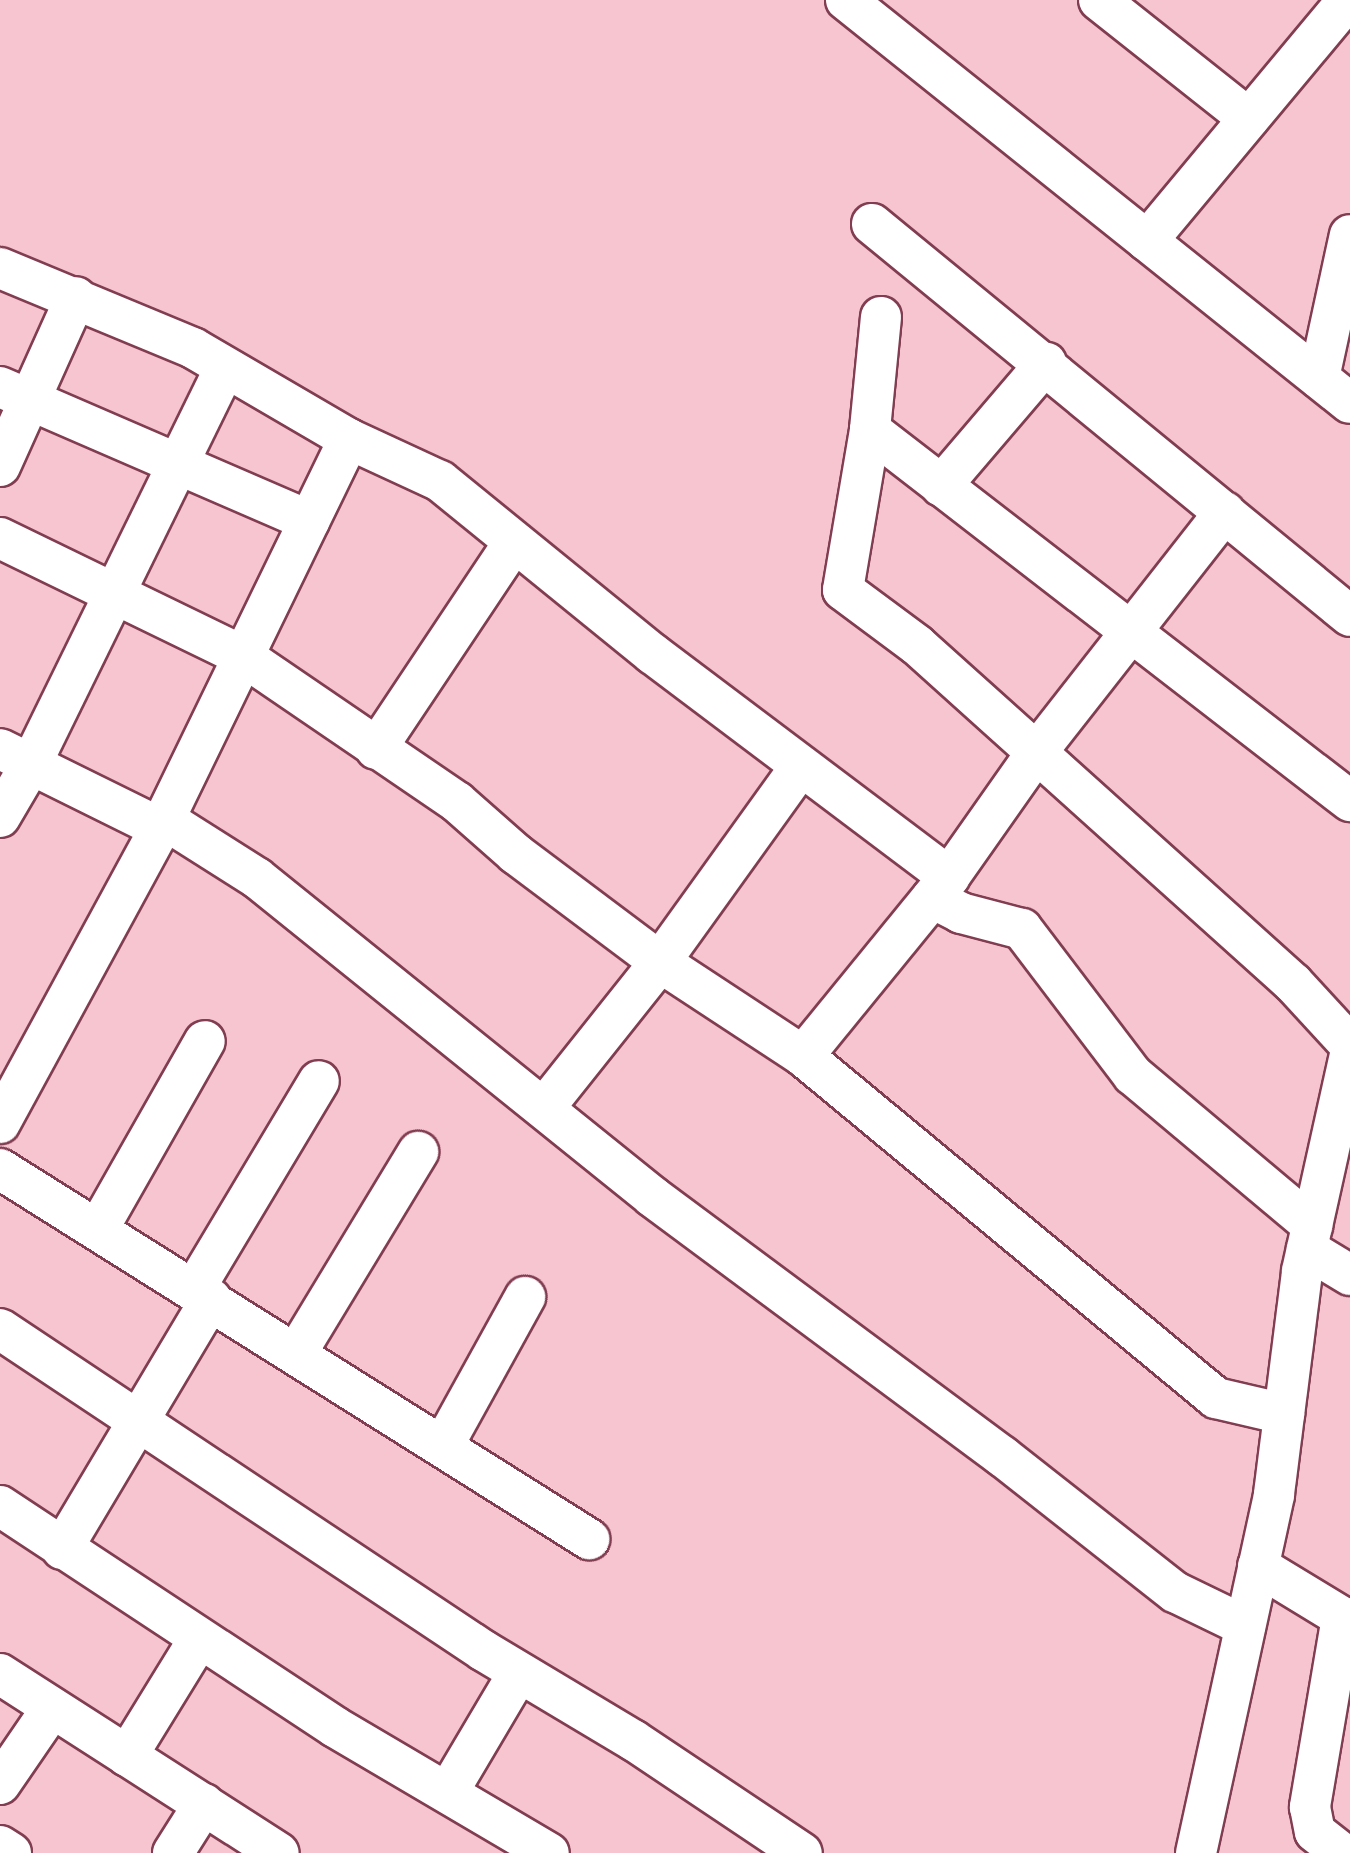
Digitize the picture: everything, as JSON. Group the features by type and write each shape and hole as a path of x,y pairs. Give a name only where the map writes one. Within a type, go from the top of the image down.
{"street":[{"path":"846,0 1350,403"},
{"path":"1099,0 1249,119"},
{"path":"1147,241 1344,1"},
{"path":"872,224 1046,363 1350,616"},
{"path":"1319,378 1350,235"},
{"path":"0,268 76,297 225,368 349,439 440,481 801,766 940,888 961,913 1022,929 1133,1075 1350,1275"},
{"path":"0,466 15,394 76,297"},
{"path":"881,317 870,430 843,590 917,645 1293,983 1350,1045"},
{"path":"941,486 1046,363"},
{"path":"0,817 16,757 113,593 225,368"},
{"path":"15,394 177,460 309,521"},
{"path":"870,430 1350,801"},
{"path":"0,1123 162,823 349,439"},
{"path":"803,1056 940,888 1036,753 1225,512"},
{"path":"0,538 243,656 457,802 516,854 660,962 803,1056 1216,1398 1284,1414"},
{"path":"376,749 514,542"},
{"path":"16,757 162,823 257,878 653,1197 1002,1456 1175,1592 1245,1626"},
{"path":"544,1108 660,962 801,766"},
{"path":"98,1229 205,1041"},
{"path":"1196,1853 1258,1566 1310,1237 1346,1095 1350,1054"},
{"path":"62,1549 136,1420 319,1081"},
{"path":"297,1352 418,1152"},
{"path":"0,1169 444,1444 589,1539"},
{"path":"444,1444 525,1297"},
{"path":"0,1329 519,1672 802,1853"},
{"path":"0,1506 335,1727 549,1853"},
{"path":"1258,1566 1346,1620 1310,1807 1315,1832 1342,1853"},
{"path":"127,1756 199,1639"},
{"path":"448,1792 519,1672"},
{"path":"0,1674 279,1853"},
{"path":"0,1784 52,1708"},
{"path":"173,1853 204,1804"},
{"path":"0,1846 11,1853"}]}
